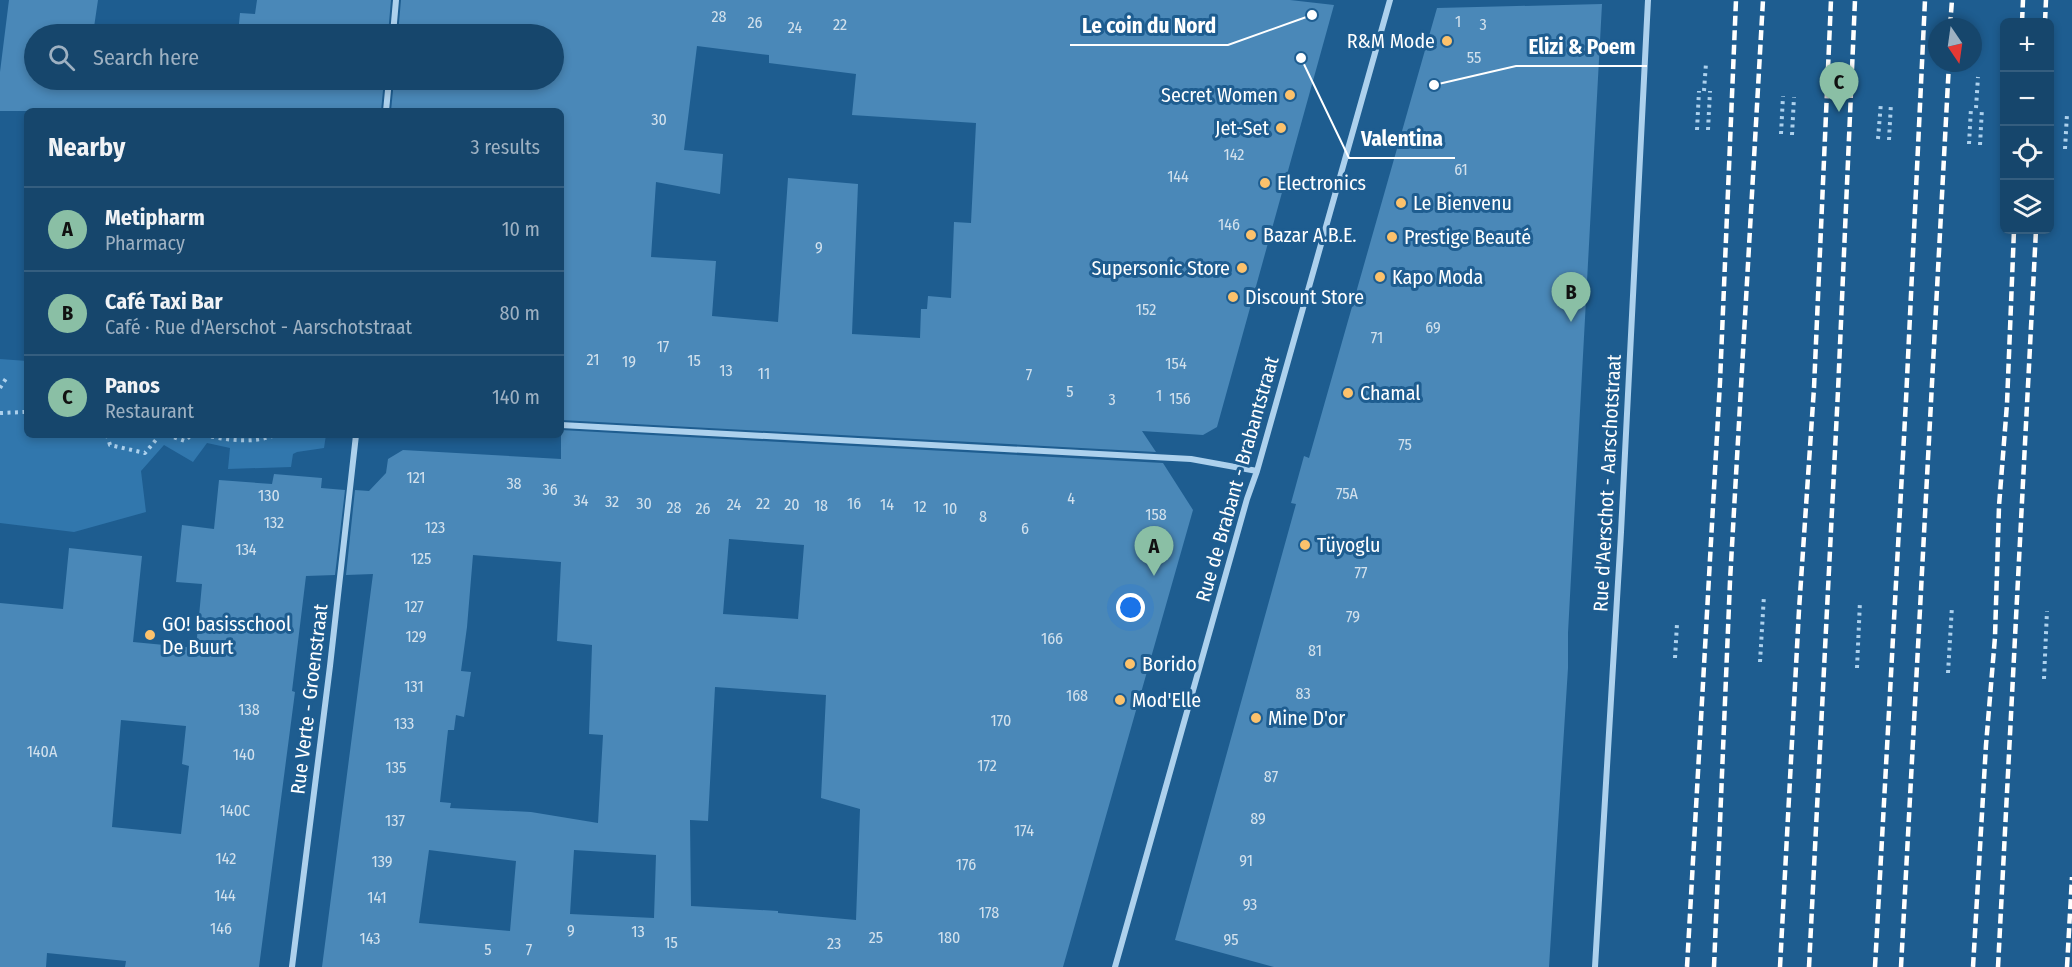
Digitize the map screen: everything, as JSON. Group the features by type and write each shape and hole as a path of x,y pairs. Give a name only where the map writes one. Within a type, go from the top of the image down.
{"street":[{"path":"394,24 396,0"},
{"name":"Rue de Brabant - Brabantstraat","path":"1115,967 1390,0"},
{"name":"Rue d'Aerschot - Aarschotstraat","path":"1595,967 1621,532 1648,0"},
{"path":"386,108 388,90"},
{"path":"564,425 1191,459 1257,471"},
{"name":"Rue Verte - Groenstraat","path":"292,967 356,438"}],"path":[{"path":"1697,130 1706,63"},
{"path":"1969,144 1976,108 1978,78"},
{"path":"1704,91 1708,130"},
{"path":"1781,134 1783,96"},
{"path":"1792,135 1794,97"},
{"path":"1878,139 1881,102"},
{"path":"1889,140 1891,103"},
{"path":"1976,108 1980,145"},
{"path":"2065,149 2067,114"},
{"path":"0,388 7,377"},
{"path":"0,413 24,412"},
{"path":"108,438 110,445 145,453 158,438"},
{"path":"216,438 232,438"},
{"path":"1760,662 1764,595"},
{"path":"1857,668 1860,601"},
{"path":"1948,673 1952,606"},
{"path":"2044,679 2047,611"},
{"path":"1676,657 1677,624"}],"shaded area":[{"path":"0,359 24,361 24,438 326,438 324,448 293,454 291,467 228,469 230,448 207,443 193,462 164,445 141,471 146,512 74,532 0,523"}],"building":[{"path":"9,0 98,0 94,24 24,24 24,90 383,90 381,108 24,108 24,111 0,111 0,72"},
{"path":"257,0 391,0 389,24 239,24 240,13 255,14"},
{"path":"401,0 1290,0 1334,5 1217,427 1203,435 1142,431 1156,452 564,420 564,108 391,108 393,90 564,90 564,24 399,24","holes":["697,46 769,55 769,63 856,74 852,115 976,123 971,223 954,222 951,298 928,296 927,309 921,309 920,338 852,334 858,184 788,178 778,322 712,316 716,261 651,257 656,182 720,194 723,154 684,150"]},
{"path":"1602,4 1568,668 1549,967 1274,967 1175,940 1296,504 1291,503 1304,456 1309,458 1437,8"},
{"path":"564,430 1163,463 1193,510 1063,967 322,967 373,574 346,575 355,490 369,491 386,473 388,459 403,450 561,459 561,438 564,438","holes":["729,539 804,545 798,619 723,614","473,555 561,562 557,641 592,645 589,734 603,735 598,823 531,812 450,808 451,803 440,802 448,730 454,730 456,715 464,717 471,672 461,671","715,687 826,695 821,798 860,809 856,920 778,913 778,911 691,906 690,820 708,821","429,850 516,861 510,931 419,923","574,850 656,855 654,918 570,914"]},
{"path":"274,474 322,478 321,488 345,490 335,575 306,576 292,691 295,692 259,967 125,967 126,961 47,953 46,967 0,967 0,603 63,609 69,548 142,556 133,642 196,648 202,584 176,582 182,525 214,529 219,480 272,484","holes":["121,720 186,726 182,764 189,766 181,834 112,827"]}],"railway":[{"path":"1687,967 1720,382 1736,0"},
{"path":"1714,967 1730,581 1763,0"},
{"path":"1780,967 1799,610 1814,388 1831,0"},
{"path":"1809,967 1855,0"},
{"path":"1875,967 1925,0"},
{"path":"1951,18 1952,0"},
{"path":"2022,18 2023,0"},
{"path":"2045,18 2046,0"},
{"path":"1901,967 1949,72"},
{"path":"1973,967 1995,637 1999,506 2007,404 2014,234"},
{"path":"1998,967 2036,234"},
{"path":"2067,967 2072,877"}],"place":[{"name":"Le coin du Nord","path":"1312,15"},
{"name":"R&M Mode","path":"1447,41"},
{"name":"Valentina","path":"1301,58"},
{"name":"Elizi & Poem","path":"1434,85"},
{"name":"Secret Women","path":"1290,95"},
{"name":"Panos","path":"1839,112"},
{"name":"Jet-Set","path":"1281,128"},
{"name":"Electronics","path":"1265,183"},
{"name":"Le Bienvenu","path":"1401,203"},
{"name":"Bazar A.B.E.","path":"1251,235"},
{"name":"Prestige Beauté","path":"1392,237"},
{"name":"Supersonic Store","path":"1242,268"},
{"name":"Kapo Moda","path":"1380,277"},
{"name":"Discount Store","path":"1233,297"},
{"name":"Café Taxi Bar","path":"1571,322"},
{"name":"Chamal","path":"1348,393"},
{"name":"Tüyoglu","path":"1305,545"},
{"name":"Metipharm","path":"1154,576"},
{"name":"GO! basisschool De Buurt","path":"150,635"},
{"name":"Borido","path":"1130,664"},
{"name":"Mod'Elle","path":"1120,700"},
{"name":"Mine D'or","path":"1256,718"}]}
